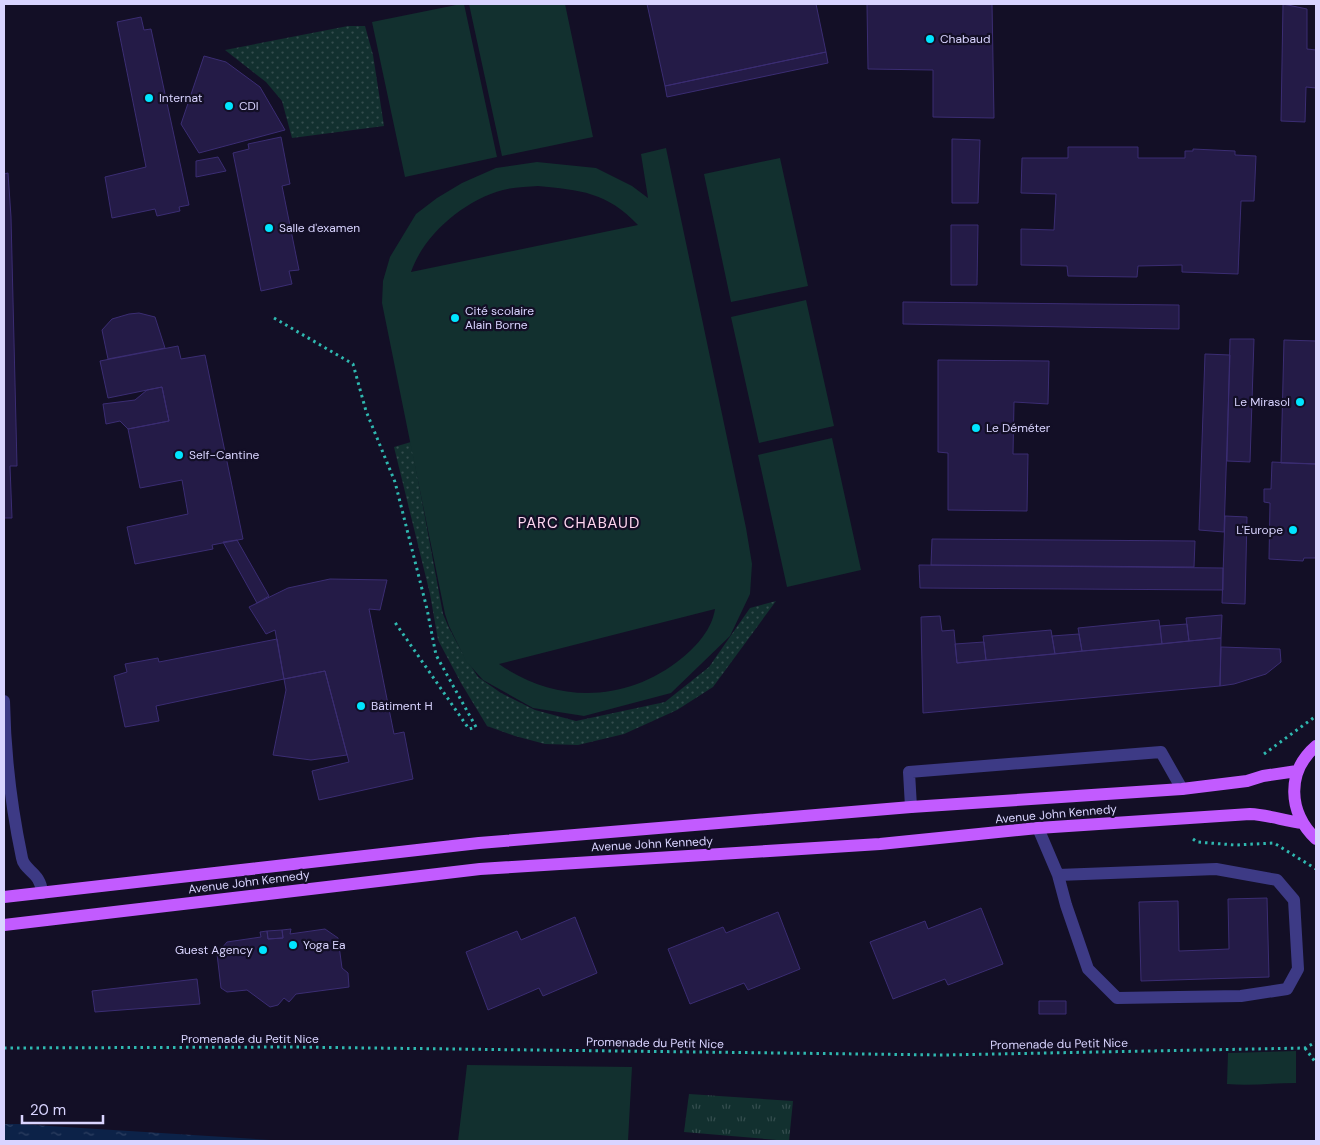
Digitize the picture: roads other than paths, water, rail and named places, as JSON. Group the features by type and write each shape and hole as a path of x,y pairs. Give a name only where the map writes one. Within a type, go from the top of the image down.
{"main road":[{"path":"1316,746 1297,771 1293,792 1296,808 1316,839"},
{"name":"Avenue John Kennedy","path":"4,897 479,843 912,807 1182,789 1247,781 1263,776 1297,771"},
{"name":"Avenue John Kennedy","path":"4,925 480,869 880,844 1038,828 1250,814 1266,814 1286,821 1304,823"}],"lane":[{"path":"4,701 5,749 22,861 41,884 42,893"},
{"path":"912,807 909,772 1161,752 1182,789"},
{"path":"1038,828 1058,875 1088,969 1117,998 1240,996 1287,989 1298,969 1294,900 1277,880 1216,869 1058,875"}],"water":[{"path":"4,1124 18,1124 286,1141 4,1141"}],"place":[{"name":"Chabaud","path":"930,39"},
{"name":"Internat","path":"149,98"},
{"name":"CDI","path":"229,106"},
{"name":"Salle d'examen","path":"269,228"},
{"name":"Cité scolaire Alain Borne","path":"455,318"},
{"name":"Le Mirasol","path":"1300,402"},
{"name":"Le Déméter","path":"976,428"},
{"name":"Self-Cantine","path":"179,455"},
{"name":"L'Europe","path":"1293,530"},
{"name":"Bâtiment H","path":"361,706"},
{"name":"Yoga Ea","path":"293,945"},
{"name":"Guest Agency","path":"263,950"}],"district":[{"name":"PARC CHABAUD","path":"579,523"}]}
